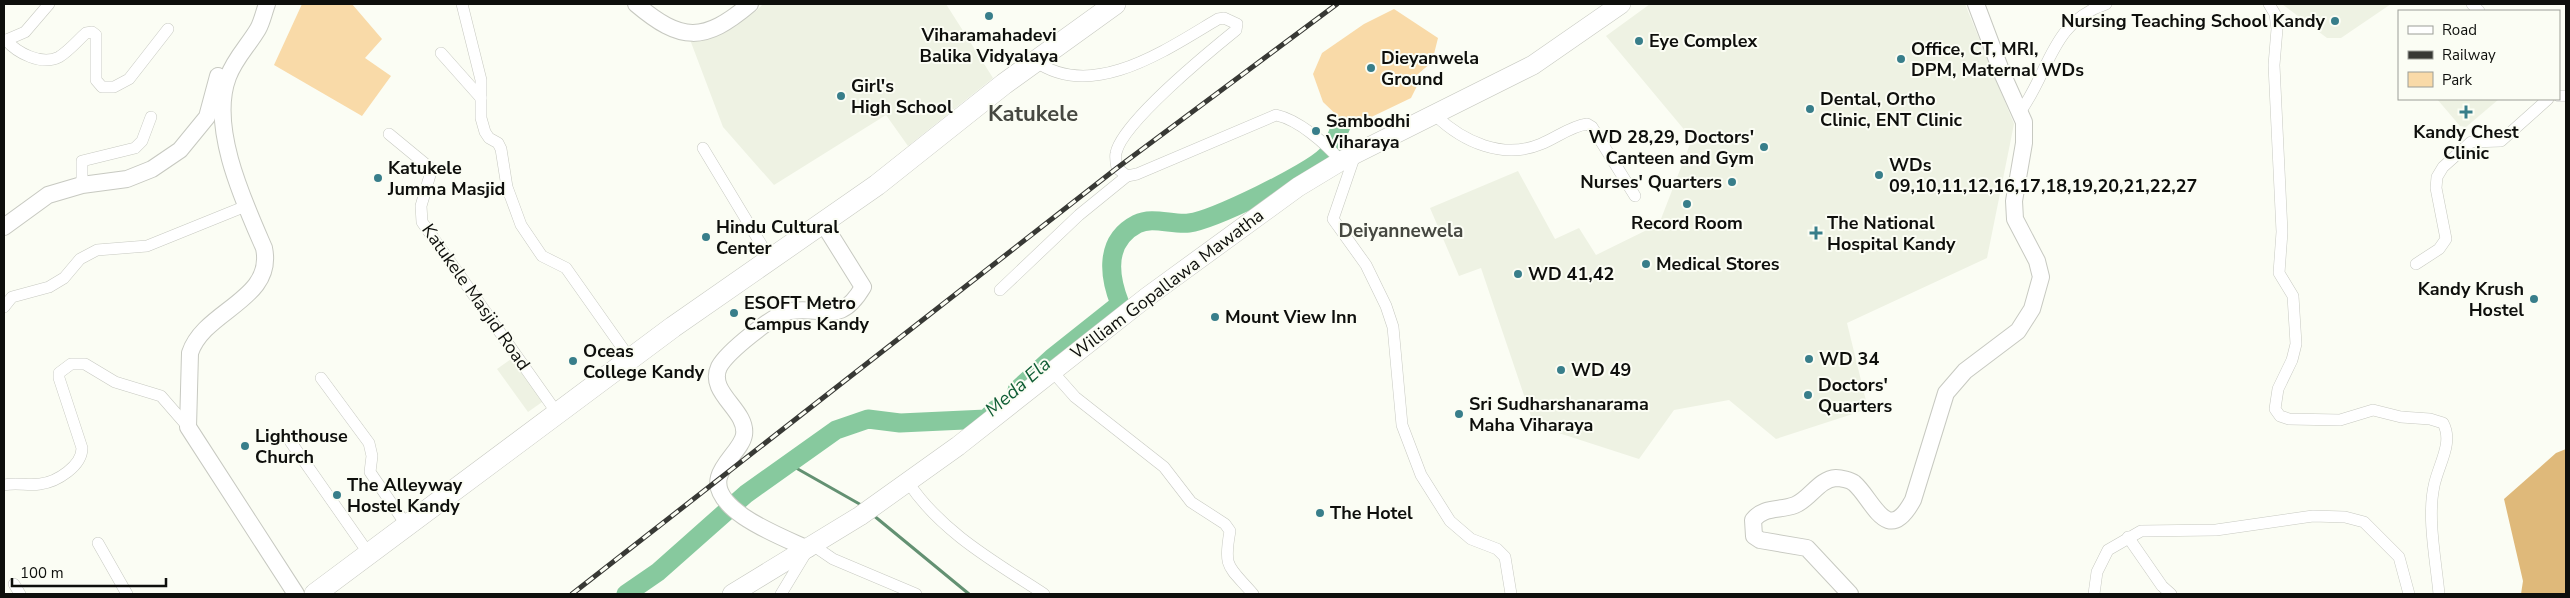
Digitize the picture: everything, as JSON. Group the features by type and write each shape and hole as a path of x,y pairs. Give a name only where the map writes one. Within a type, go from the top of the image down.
{"highway":[{"path":"315,594 557,413 770,259 877,185 1035,61 1114,4"}],"main road":[{"name":"William Gopallawa Mawatha","path":"732,594 860,516 958,446 1220,242 1340,153 1435,115 1533,65 1621,4"}],"street":[{"path":"49,4 24,32 5,41 14,50 43,60 59,57 86,33 92,32 96,35 96,80 102,87 114,87 129,80 168,29"},
{"path":"188,427 190,353 194,341 225,312 252,291 264,273 267,259 226,150 224,98 227,79 237,57 259,28 267,4"},
{"path":"462,4 481,80 481,118 485,132 489,138 498,143 501,149 508,187 521,225 542,256 566,268 631,360"},
{"path":"636,4 666,27 687,34 721,25 750,4"},
{"path":"1850,594 1807,548 1760,540 1754,536 1753,520 1759,512 1798,504 1824,482 1837,478 1855,484 1882,517 1889,520 1899,518 1908,510 1913,500 1946,393 1965,371 2018,331 2026,321 2039,290 2040,269 2015,219 2016,186 2026,133 2020,112 2002,73 1976,4"},
{"path":"2020,112 2030,99 2063,32 2082,15 2106,4"},
{"path":"2269,4 2275,14 2277,29 2274,65 2282,232 2279,274 2293,296 2296,344 2292,360 2278,388 2275,408 2280,416 2289,419 2340,420 2373,410 2401,418 2430,419 2444,423 2448,431 2447,444 2434,486 2431,505 2439,594"},
{"path":"1035,61 1051,71 1068,75 1124,70 1144,62 1218,19 1224,18 1237,24 1236,30 1183,73 1126,133 1115,153 1117,168 1127,176"},
{"path":"4,227 48,195 82,185 127,179 152,169 180,150 206,117 221,66 232,48 259,28"},
{"path":"441,53 481,98"},
{"path":"2416,264 2439,249 2446,239 2436,188 2437,177 2443,167 2471,142 2501,141 2547,100"},
{"path":"1000,290 1079,215 1127,176 1137,174 1276,115 1285,117 1340,153 1333,219 1366,265 1388,313 1393,328 1402,425 1421,475 1450,521 1471,539 1497,549 1505,557 1511,594"},
{"path":"1435,115 1459,136 1502,151 1526,150 1587,124 1592,127 1635,196"},
{"path":"82,185 82,161 135,148 142,141 151,117"},
{"name":"Katukele Masjid Road","path":"389,134 429,167 430,175 421,206 422,222 557,413"},
{"path":"703,148 770,259"},
{"path":"4,307 12,297 49,287 64,278 80,259 97,250 146,246 246,206"},
{"path":"823,223 863,287 847,308 836,312 788,312 738,344 719,368 718,385 744,426 744,437 722,468 718,480 724,498 737,514 811,547 833,559 916,594"},
{"path":"4,485 46,483 77,465 82,456 82,448 59,373 71,364 85,364 115,382 161,396 188,427 296,594"},
{"path":"1052,371 1075,396 1164,467 1191,502 1225,524 1230,531 1226,555 1228,565 1253,594"},
{"path":"321,378 368,442 372,456 370,472 407,526"},
{"path":"290,441 369,554"},
{"path":"906,483 921,502 970,546 1044,594"},
{"path":"2094,594 2097,572 2108,550 2141,531 2157,529 2216,530 2313,516 2345,517 2364,522 2399,557 2409,594"},
{"path":"2128,537 2162,586 2171,594"},
{"path":"98,543 127,594"},
{"path":"781,594 811,547"}],"shaded area":[{"name":"Girl's High School","path":"763,4 946,4 993,78 908,146 886,115 774,185 723,127 689,37 725,27 756,11"},
{"name":"The National Hospital Kandy","path":"1650,4 1965,4 2014,124 1987,258 1847,323 1868,409 1776,439 1729,400 1674,410 1639,459 1534,425 1481,268 1459,276 1430,208 1518,171 1555,239 1579,228 1596,255 1659,224 1692,139 1606,36"},
{"name":"Nursing Teaching School Kandy","path":"2282,4 2391,4 2341,38 2327,38"},
{"name":"Kandy Chest Clinic","path":"2438,100 2498,100 2466,127 2460,126"},
{"path":"514,357 545,400 528,412 497,369"},
{"path":"2566,449 2566,594 2521,594 2523,581 2504,499 2556,453"}],"green space":[{"path":"302,4 352,4 382,39 365,58 391,76 362,116 274,65"},
{"name":"Dieyanwela Ground","path":"1394,9 1438,38 1432,62 1418,74 1420,80 1411,98 1361,122 1345,123 1323,102 1313,74 1322,53 1364,24"}],"waterway":[{"name":"Meda Ela","path":"1017,390 1052,358 1120,304 1113,282 1112,260 1114,249 1126,231 1137,224 1149,221 1189,223 1201,220 1260,195 1317,164 1333,146 1341,126"},
{"name":"Meda Ela","path":"626,594 658,572 746,494 836,430 868,419 900,423 986,419 996,409"},
{"path":"789,464 863,506"},
{"path":"873,515 969,594"}],"railway":[{"path":"572,594 1117,168 1337,4"}],"place":[{"name":"Viharamahadevi Balika Vidyalaya","path":"989,16"},
{"name":"Nursing Teaching School Kandy","path":"2335,21"},
{"name":"Eye Complex","path":"1639,41"},
{"name":"Office, CT, MRI, DPM, Maternal WDs","path":"1901,59"},
{"name":"Dieyanwela Ground","path":"1371,68"},
{"name":"Girl's High School","path":"841,96"},
{"name":"Dental, Ortho Clinic, ENT Clinic","path":"1810,109"},
{"name":"Kandy Chest Clinic","path":"2466,112"},
{"name":"Sambodhi Viharaya","path":"1316,131"},
{"name":"WD 28,29, Doctors' Canteen and Gym","path":"1764,147"},
{"name":"WDs 09,10,11,12,16,17,18,19,20,21,22,27","path":"1879,175"},
{"name":"Katukele Jumma Masjid","path":"378,178"},
{"name":"Nurses' Quarters","path":"1732,182"},
{"name":"Record Room","path":"1687,204"},
{"name":"The National Hospital Kandy","path":"1816,233"},
{"name":"Hindu Cultural Center","path":"706,237"},
{"name":"Medical Stores","path":"1646,264"},
{"name":"WD 41,42","path":"1518,274"},
{"name":"Kandy Krush Hostel","path":"2534,299"},
{"name":"ESOFT Metro Campus Kandy","path":"734,313"},
{"name":"Mount View Inn","path":"1215,317"},
{"name":"WD 34","path":"1809,359"},
{"name":"Oceas College Kandy","path":"573,361"},
{"name":"WD 49","path":"1561,370"},
{"name":"Doctors' Quarters","path":"1808,395"},
{"name":"Sri Sudharshanarama Maha Viharaya","path":"1459,414"},
{"name":"Lighthouse Church","path":"245,446"},
{"name":"The Alleyway Hostel Kandy","path":"337,495"},
{"name":"The Hotel","path":"1320,513"}],"district":[{"name":"Katukele","path":"1033,114"},
{"name":"Deiyannewela","path":"1401,231"}]}
